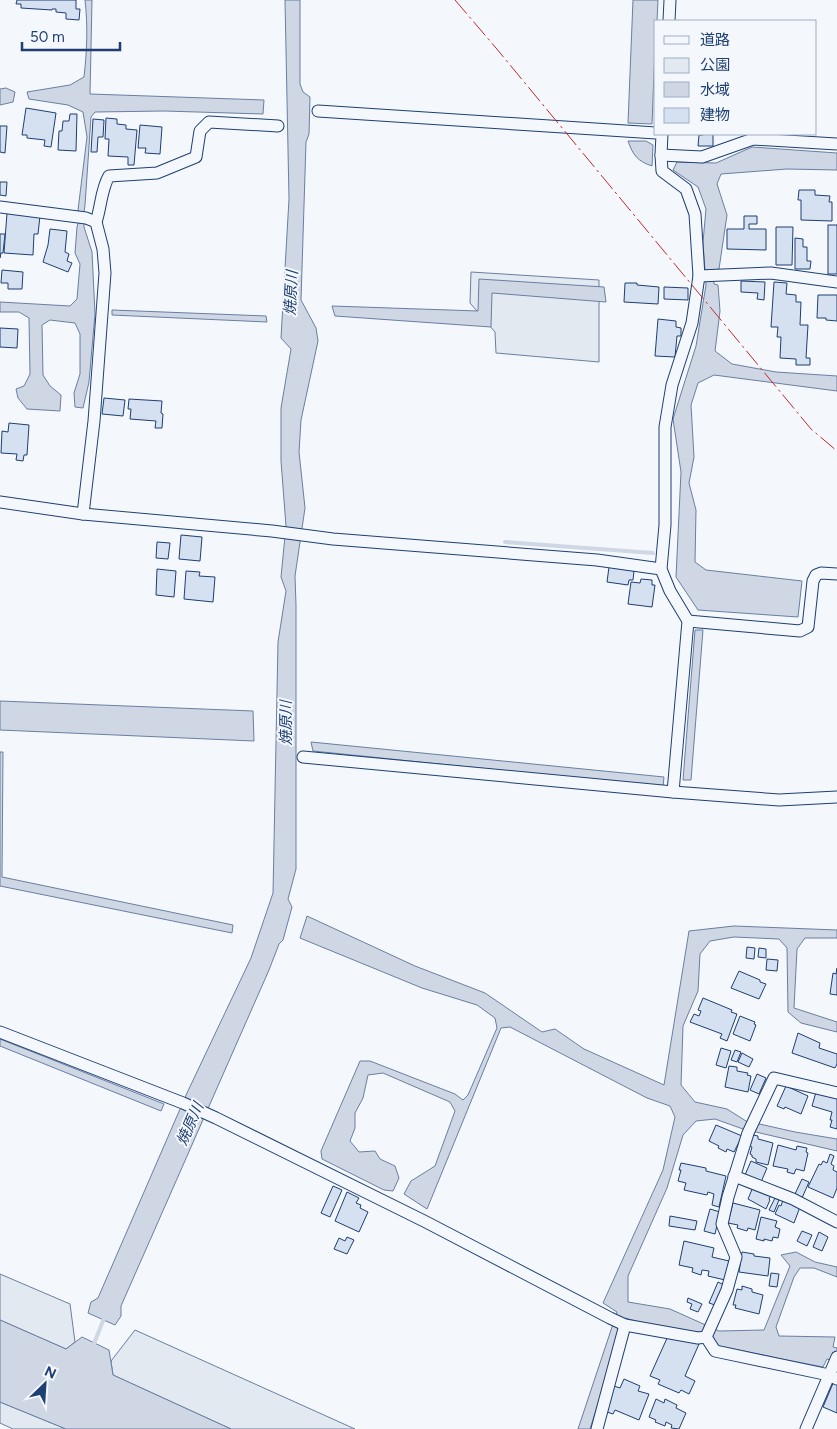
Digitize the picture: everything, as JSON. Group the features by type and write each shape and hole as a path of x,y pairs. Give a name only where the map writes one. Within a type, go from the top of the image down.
{"street":[{"path":"669,20 670,0"},
{"path":"318,112 654,133"},
{"path":"0,207 86,219 100,212 105,182 109,176 157,173 196,157 200,131 210,122 278,126"},
{"path":"662,135 662,172 686,189 695,214 701,276 692,323 672,385 665,427 665,525 661,569 670,591 688,621 673,792"},
{"path":"661,155 702,157 752,139 837,144"},
{"path":"83,514 94,421 105,273 103,249 86,219"},
{"path":"701,276 770,273 837,282"},
{"path":"0,502 83,514 308,536 597,560 661,569"},
{"path":"688,621 800,631 808,627 813,581 816,575 821,573 837,574"},
{"path":"303,757 673,792 779,800 837,797"},
{"path":"0,1032 183,1103 216,1118 426,1222 625,1325 698,1338 706,1337"},
{"path":"706,1337 727,1290 736,1257 722,1224 728,1197 748,1133 774,1078 837,1093"},
{"path":"734,1176 793,1199 837,1222"},
{"path":"597,1429 625,1325"},
{"path":"706,1337 715,1350 834,1369 806,1429"}],"green space":[{"path":"471,272 599,280 599,362 496,353 495,332 470,303"},
{"path":"0,1274 70,1304 75,1342 66,1349 0,1320"},
{"path":"135,1330 355,1429 231,1429 113,1375 111,1361"},
{"path":"0,1402 66,1429 13,1429 0,1423"}],"water":[{"path":"85,0 92,0 90,94 264,100 263,114 164,111 95,112 91,117 84,212 84,227 92,252 95,314 89,382 83,408 75,407 74,393 80,374 80,334 75,323 50,320 42,325 43,375 50,386 61,395 60,411 27,409 18,398 16,389 24,386 30,374 29,318 19,312 0,312 0,302 70,306 77,299 80,264 75,253 77,227 81,213 78,210 87,137 83,112 68,105 29,99 27,92 70,85 84,77 87,38"},
{"path":"285,0 300,0 300,84 303,92 310,97 309,134 306,142 301,300 316,328 318,341 301,420 299,452 305,508 295,576 296,869 288,899 292,907 283,940 279,944 121,1306 121,1316 115,1325 88,1313 91,1302 98,1298 187,1093 251,958 273,893 278,642 286,591 281,577 286,526 281,461 281,408 291,349 281,338 289,199"},
{"path":"633,0 658,0 657,20 654,20 652,124 628,123"},
{"path":"6,88 15,92 13,102 0,105 0,89"},
{"path":"628,141 646,141 653,145 652,166 636,157"},
{"path":"752,147 837,153 837,170 787,169 721,174 717,184 727,215 719,269 713,270 714,284 718,285 720,311 715,351 732,364 776,372 837,376 837,391 714,375 698,383 691,405 694,457 689,483 696,510 695,562 706,570 802,581 798,617 698,610 676,577 681,472 673,419 696,346 706,285 703,242 706,209 698,187 673,170 677,162 716,163"},
{"path":"479,279 604,287 606,302 492,293 491,327 335,316 332,306 478,311"},
{"path":"112,310 266,316 267,322 112,315"},
{"path":"695,630 703,630 691,780 683,780"},
{"path":"0,701 253,711 254,741 0,730"},
{"path":"311,742 664,777 663,787 313,751"},
{"path":"0,752 3,752 2,877 233,925 232,933 0,886"},
{"path":"307,916 415,966 485,993 542,1032 555,1029 584,1049 664,1085 689,931 734,926 837,930 837,938 805,938 797,949 794,1008 837,1022 837,1032 801,1023 788,1012 787,948 779,939 734,937 710,941 700,954 698,991 683,1026 681,1085 695,1102 727,1109 746,1121 837,1139 837,1151 743,1129 715,1119 696,1121 683,1135 667,1188 628,1276 628,1302 670,1309 719,1331 764,1330 790,1266 781,1255 796,1252 815,1262 837,1267 837,1277 814,1268 800,1268 794,1277 776,1327 779,1336 835,1337 833,1347 837,1348 837,1362 827,1359 823,1367 777,1358 716,1345 714,1338 703,1335 625,1318 590,1429 578,1429 617,1312 603,1303 663,1170 675,1117 670,1106 647,1098 510,1027 501,1028 427,1209 404,1194 411,1181 435,1166 455,1111 450,1102 383,1073 368,1075 363,1098 355,1113 355,1128 350,1141 359,1152 375,1151 380,1159 395,1166 399,1178 393,1191 384,1190 322,1159 321,1151 360,1061 370,1061 455,1094 463,1100 468,1095 497,1028 495,1018 477,1005 422,988 300,938"},
{"path":"0,1039 164,1104 161,1111 0,1046"},
{"path":"0,1320 66,1349 82,1337 109,1350 113,1375 231,1429 66,1429 0,1402"}],"building":[{"path":"17,0 76,0 76,9 80,9 79,20 66,19 66,13 56,12 56,9 21,8 21,4 16,4"},
{"path":"26,108 56,113 51,147 44,146 45,140 27,138 27,135 22,135"},
{"path":"70,114 77,114 76,151 58,150 59,131 62,131 63,121 69,121"},
{"path":"106,118 117,119 117,124 126,125 126,129 137,130 134,165 128,165 128,157 108,156 109,139 105,139"},
{"path":"93,119 104,120 103,137 98,137 97,152 91,152"},
{"path":"140,125 162,127 160,154 145,153 146,148 138,148"},
{"path":"0,126 7,126 5,153 0,152"},
{"path":"699,135 713,135 713,146 698,146"},
{"path":"0,182 7,182 6,196 0,195"},
{"path":"799,190 815,190 815,195 830,196 829,202 832,202 832,221 801,220 801,200 798,200"},
{"path":"7,213 40,216 38,234 34,234 33,255 4,253"},
{"path":"744,216 757,216 757,224 749,224 749,229 766,229 766,250 727,249 727,229 744,229"},
{"path":"828,225 837,225 837,274 828,274"},
{"path":"776,227 793,227 792,265 776,265"},
{"path":"50,229 67,231 65,252 69,254 67,261 72,263 68,272 43,262"},
{"path":"0,234 5,234 3,253 1,253 0,258"},
{"path":"795,238 803,239 803,247 807,247 807,261 811,261 810,269 795,269"},
{"path":"2,270 23,272 22,289 8,289 8,283 1,283"},
{"path":"741,281 765,282 764,300 757,299 758,293 741,292"},
{"path":"774,282 787,283 786,294 796,295 796,302 801,302 800,325 808,325 806,358 810,358 810,365 796,365 796,359 780,358 781,337 777,337 778,327 771,327"},
{"path":"625,283 659,287 658,304 624,302"},
{"path":"664,287 688,288 688,300 664,299"},
{"path":"818,295 837,295 837,321 817,318"},
{"path":"658,319 676,321 676,327 681,328 681,336 677,336 675,357 655,356"},
{"path":"0,328 18,329 17,348 0,347"},
{"path":"104,398 125,400 123,416 102,414"},
{"path":"129,399 162,401 162,428 155,428 156,421 130,419"},
{"path":"9,423 29,425 27,455 24,455 23,461 16,460 17,454 1,453 2,431 8,432"},
{"path":"181,535 202,537 200,561 179,559"},
{"path":"157,542 170,543 168,559 156,558"},
{"path":"609,567 634,571 633,580 629,580 628,585 607,582"},
{"path":"157,569 176,571 174,597 156,595"},
{"path":"186,571 200,572 199,576 215,577 213,602 184,599"},
{"path":"641,579 652,580 652,585 655,585 652,607 628,604 631,582 640,583"},
{"path":"747,947 755,948 754,959 746,958"},
{"path":"759,948 766,949 766,958 758,957"},
{"path":"767,959 778,960 777,971 766,970"},
{"path":"837,968 837,995 830,994 833,973 836,974"},
{"path":"739,971 766,984 759,999 731,988"},
{"path":"703,998 737,1014 727,1041 720,1038 722,1034 690,1022 694,1014 699,1016 701,1011 698,1010"},
{"path":"740,1016 755,1022 754,1024 756,1025 750,1041 733,1034"},
{"path":"798,1033 820,1043 819,1048 837,1054 835,1068 792,1053"},
{"path":"721,1048 731,1051 726,1068 716,1065"},
{"path":"735,1050 741,1052 737,1062 731,1060"},
{"path":"742,1053 753,1059 749,1067 738,1062"},
{"path":"729,1066 737,1067 737,1071 748,1073 747,1075 751,1076 748,1092 725,1087"},
{"path":"757,1074 766,1078 759,1094 750,1090"},
{"path":"786,1086 808,1096 801,1114 785,1107 784,1109 777,1106"},
{"path":"816,1092 837,1098 837,1129 830,1127 832,1112 812,1106"},
{"path":"716,1125 742,1136 734,1152 727,1149 726,1152 709,1141"},
{"path":"753,1135 758,1136 758,1139 773,1143 768,1165 756,1162 756,1159 750,1154"},
{"path":"778,1145 796,1150 797,1146 807,1148 806,1152 808,1153 804,1171 796,1169 794,1174 787,1172 788,1169 773,1166"},
{"path":"830,1154 834,1156 831,1164 834,1166 833,1170 837,1172 837,1188 833,1198 808,1187 819,1164 821,1165 823,1161 827,1163"},
{"path":"751,1161 767,1168 761,1182 745,1175"},
{"path":"681,1163 706,1168 706,1171 726,1176 719,1207 712,1205 714,1194 708,1192 707,1195 684,1190 686,1183 678,1181"},
{"path":"802,1179 809,1182 802,1198 795,1194"},
{"path":"333,1186 342,1190 330,1217 321,1213"},
{"path":"753,1187 771,1195 766,1209 748,1199"},
{"path":"347,1192 359,1198 356,1203 361,1205 360,1208 368,1212 359,1232 335,1221"},
{"path":"775,1198 779,1200 774,1212 769,1210"},
{"path":"783,1200 800,1207 794,1223 775,1214"},
{"path":"733,1203 760,1210 755,1230 748,1228 747,1231 737,1228 738,1225 728,1223"},
{"path":"710,1209 720,1212 715,1234 704,1231"},
{"path":"670,1216 697,1221 695,1230 669,1226"},
{"path":"761,1217 777,1221 775,1227 780,1229 778,1238 773,1237 772,1241 756,1239"},
{"path":"802,1231 812,1235 807,1246 797,1241"},
{"path":"819,1232 828,1237 822,1251 813,1247"},
{"path":"347,1237 354,1240 347,1254 334,1249 339,1238 345,1241"},
{"path":"684,1241 714,1248 712,1257 729,1261 725,1280 708,1276 709,1271 702,1270 701,1275 692,1272 693,1268 679,1265"},
{"path":"742,1252 770,1258 768,1276 739,1272"},
{"path":"771,1273 779,1274 777,1287 769,1286"},
{"path":"718,1282 724,1285 715,1305 709,1303"},
{"path":"742,1286 752,1289 752,1292 763,1295 759,1314 735,1308 736,1305 733,1305 737,1289 742,1290"},
{"path":"688,1298 702,1304 698,1312 690,1309 692,1304 687,1302"},
{"path":"668,1336 699,1344 685,1376 695,1381 689,1394 681,1390 679,1393 658,1384 660,1380 650,1376"},
{"path":"624,1379 640,1386 638,1391 649,1394 639,1420 615,1410 613,1414 604,1411 614,1386 620,1388"},
{"path":"834,1381 837,1383 837,1413 823,1407"},
{"path":"656,1399 664,1403 665,1399 677,1405 676,1408 686,1413 679,1429 671,1428 672,1425 666,1422 665,1426 655,1422 656,1420 649,1417"}],"waterway":[{"path":"505,542 653,553"},
{"name":"焼原川","path":"93,1346 105,1316"}],"power":[{"path":"455,0 811,429 837,451"}]}
